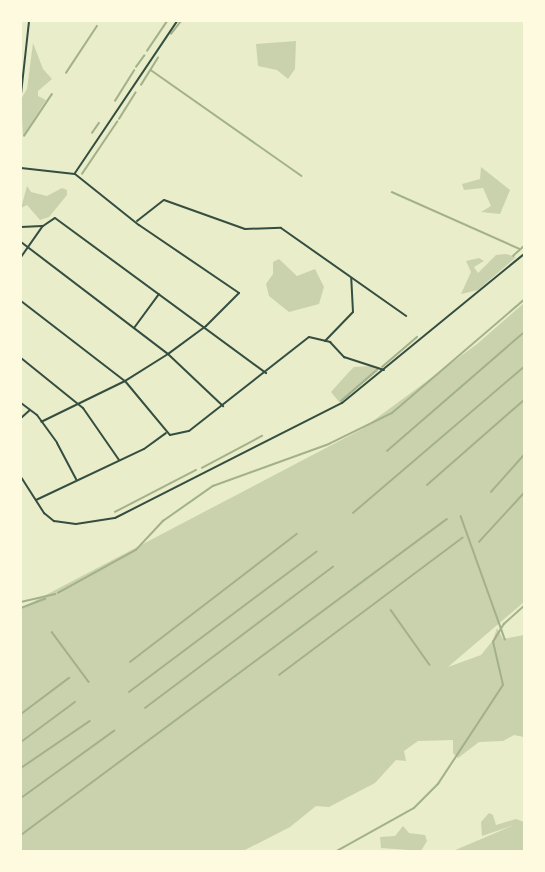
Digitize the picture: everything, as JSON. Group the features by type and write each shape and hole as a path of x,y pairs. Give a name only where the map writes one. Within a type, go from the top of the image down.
{"street":[{"path":"21,94 29,21"},
{"path":"75,174 177,21"},
{"path":"21,168 75,174 239,293 206,326 168,354 125,381 41,422"},
{"path":"137,221 164,200 245,228 288,231 406,316"},
{"path":"21,257 43,226 55,218 206,326 266,373"},
{"path":"21,227 43,226"},
{"path":"21,242 168,354 223,406"},
{"path":"21,477 48,517 63,523 115,518 342,403 524,254"},
{"path":"325,341 353,312 351,277"},
{"path":"134,328 159,294"},
{"path":"21,301 125,381 166,433"},
{"path":"36,500 119,460 166,433 182,435 266,373 309,337 325,341 344,357 385,370"},
{"path":"21,358 79,405 119,460"},
{"path":"21,402 41,422 77,481"},
{"path":"21,418 30,410"}],"green space":[{"path":"296,41 295,69 288,79 277,70 258,66 256,44"},
{"path":"33,43 43,69 52,79 38,91 38,96 46,100 23,136 21,99 27,89"},
{"path":"481,167 510,190 500,214 481,212 491,206 483,188 464,190 462,184 480,179"},
{"path":"27,186 31,192 47,196 62,188 67,190 67,195 49,217 40,220 27,205 21,208"},
{"path":"506,254 516,257 478,290 461,294 471,272 466,261 479,258 484,261 474,267 478,273 496,255"},
{"path":"279,259 297,276 315,269 324,287 319,304 289,312 269,296 266,284 273,274 273,262"},
{"path":"524,303 524,602 448,667 481,655 493,640 497,628 503,639 524,635 524,737 514,735 503,741 479,742 458,758 453,753 453,740 418,741 404,751 406,761 396,760 375,783 329,807 316,806 290,827 243,851 21,851 21,608 362,429 477,344"},
{"path":"373,366 378,371 340,403 331,392 354,367"},
{"path":"489,813 493,815 496,825 516,819 524,822 524,851 453,851 514,825 482,836 481,822"},
{"path":"403,826 409,833 425,835 427,841 421,851 381,848 380,837 395,836"}],"waterway":[{"path":"147,51 167,21"},
{"path":"171,34 181,21"},
{"path":"66,73 97,26"},
{"path":"136,67 144,56"},
{"path":"141,85 158,58"},
{"path":"151,70 302,176"},
{"path":"115,101 134,71"},
{"path":"119,119 135,93"},
{"path":"24,136 52,94"},
{"path":"82,174 117,122"},
{"path":"92,133 99,123"},
{"path":"392,192 520,249"},
{"path":"513,256 524,246"},
{"path":"58,593 136,550 163,521 213,486 329,444 392,413 524,300"},
{"path":"387,451 522,334"},
{"path":"382,367 417,337"},
{"path":"353,513 524,367"},
{"path":"341,401 378,369"},
{"path":"427,485 524,400"},
{"path":"202,468 262,436"},
{"path":"491,492 524,455"},
{"path":"115,512 196,470"},
{"path":"479,542 524,493"},
{"path":"461,516 505,639"},
{"path":"21,835 447,519"},
{"path":"130,662 297,534"},
{"path":"279,675 462,538"},
{"path":"129,692 316,552"},
{"path":"145,708 333,567"},
{"path":"21,602 55,594"},
{"path":"21,608 45,599"},
{"path":"337,851 414,808 438,784 503,685 493,642 504,624 524,606"},
{"path":"391,610 430,665"},
{"path":"52,632 89,682"},
{"path":"21,714 69,678"},
{"path":"21,742 75,702"},
{"path":"21,768 90,721"},
{"path":"21,798 114,731"}]}
